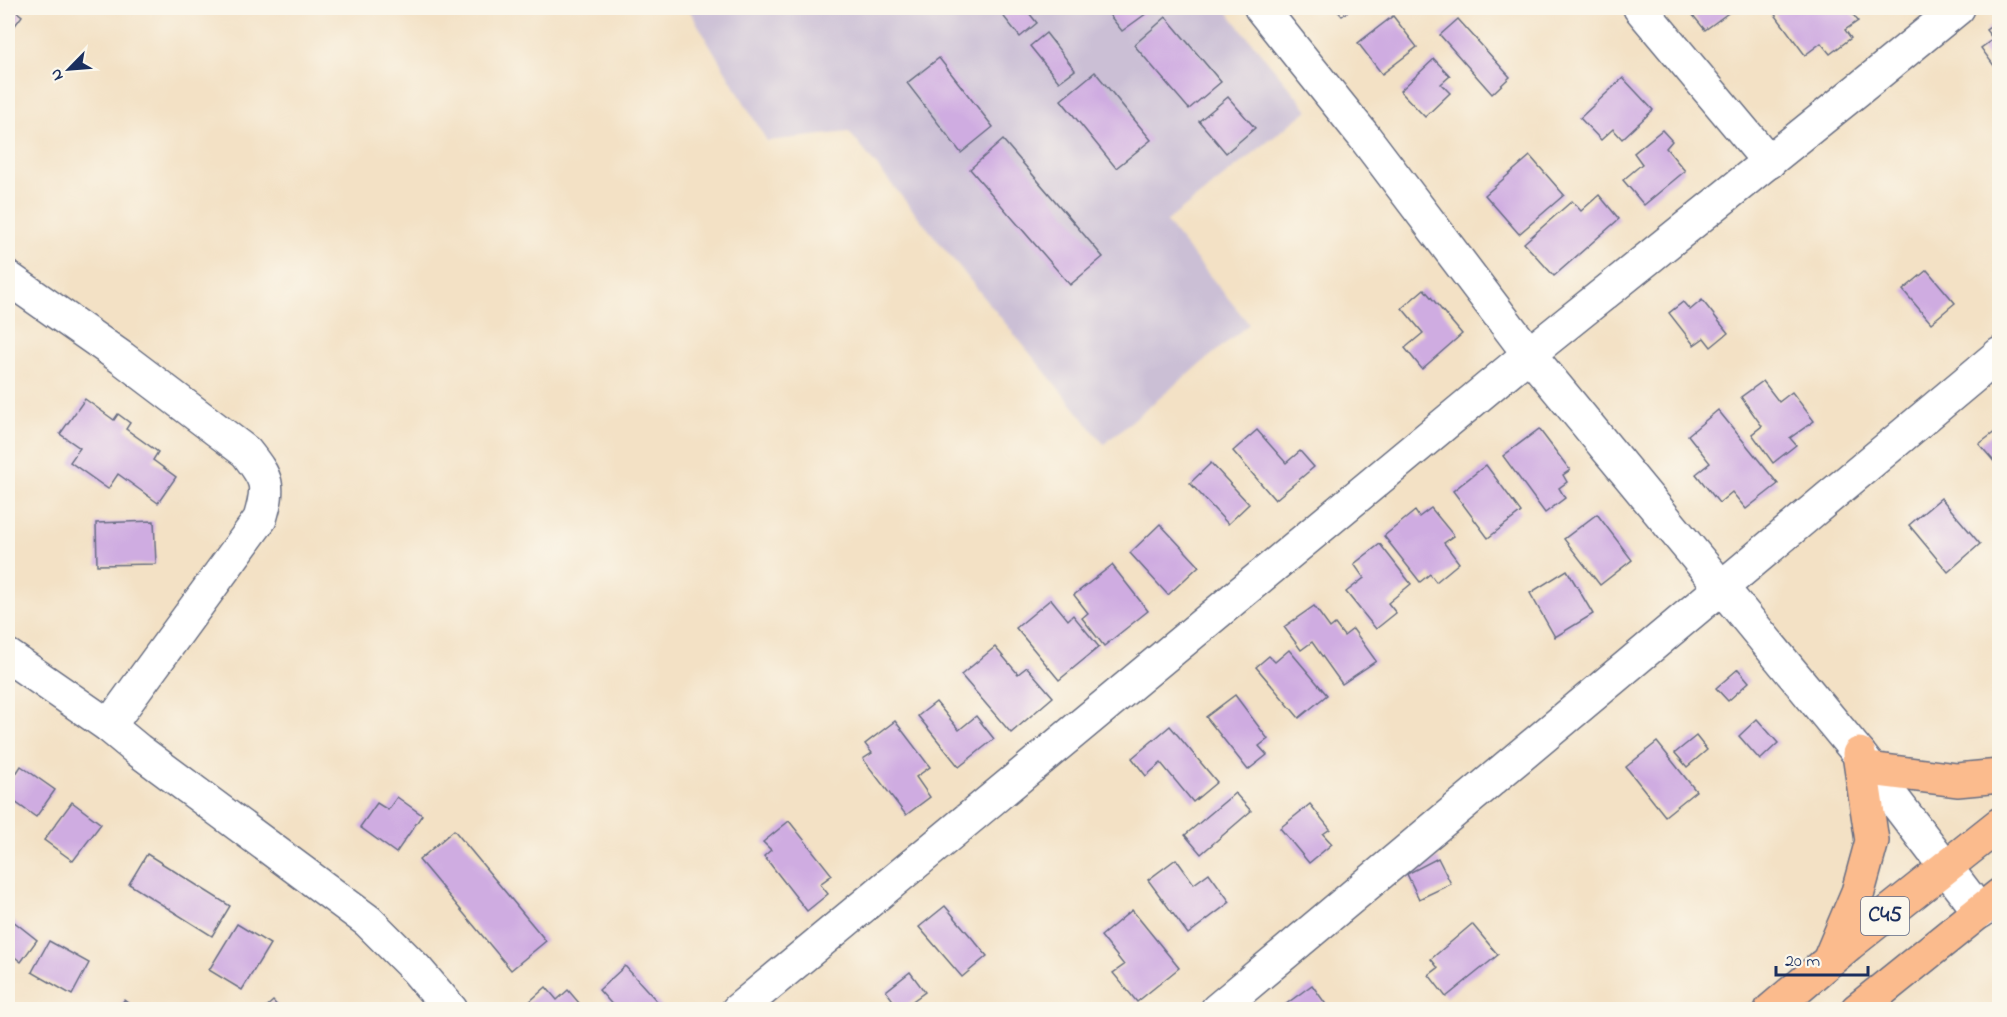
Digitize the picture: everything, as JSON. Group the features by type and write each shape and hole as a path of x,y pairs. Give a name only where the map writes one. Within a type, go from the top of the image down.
{"main road":[{"path":"1828,963 1858,892 1872,841 1864,761 1957,780 2000,776"},
{"name":"C45","path":"1771,1010 2000,824"},
{"name":"C45","path":"1857,1010 1990,903"}],"street":[{"path":"1261,8 1362,135 1529,354 1864,761 1946,868 1990,903"},
{"path":"1640,8 1769,162"},
{"path":"738,1010 1529,354 1958,8"},
{"path":"8,278 122,358 246,452 262,472 267,494 261,519 109,726"},
{"path":"1217,1010 2000,354"},
{"path":"8,656 109,726 368,921 416,969 451,1010"}],"shaded area":[{"path":"688,8 1224,8 1308,110 1166,222 1249,324 1104,444 849,132 767,141"}],"building":[{"path":"8,8 12,8 22,16 8,35"},
{"path":"997,8 1025,8 1037,23 1020,37"},
{"path":"1113,8 1154,8 1122,31 1107,12"},
{"path":"1335,8 1352,8 1342,16"},
{"path":"1687,8 1735,8 1705,30"},
{"path":"1848,8 1858,21 1845,30 1851,38 1830,54 1821,43 1805,55 1771,9"},
{"path":"1393,16 1417,47 1382,74 1358,43"},
{"path":"1166,17 1221,82 1189,109 1134,45"},
{"path":"1458,19 1510,77 1492,94 1440,35"},
{"path":"2000,20 2000,74 1981,48 1993,39 1986,30"},
{"path":"1046,33 1075,70 1059,82 1030,46"},
{"path":"939,58 993,127 961,153 907,83"},
{"path":"1434,59 1450,76 1441,84 1450,93 1425,117 1400,91"},
{"path":"1095,72 1151,140 1116,168 1061,100"},
{"path":"1623,78 1653,110 1622,139 1613,129 1601,140 1580,118"},
{"path":"1228,97 1255,128 1226,153 1199,121"},
{"path":"1662,130 1672,141 1666,148 1685,171 1644,205 1623,180 1642,164 1634,153"},
{"path":"1003,140 1103,257 1070,285 970,169"},
{"path":"1530,156 1564,195 1519,234 1485,195"},
{"path":"1599,195 1619,219 1554,276 1524,243 1572,201 1581,211"},
{"path":"1927,270 1955,303 1931,323 1903,290"},
{"path":"1424,289 1462,334 1422,369 1405,348 1423,333 1402,308"},
{"path":"1702,300 1728,333 1711,347 1704,338 1694,345 1669,313 1683,302 1690,310"},
{"path":"1763,381 1779,402 1792,392 1814,421 1790,438 1796,445 1773,463 1752,434 1762,426 1741,397"},
{"path":"85,399 114,420 118,414 130,423 126,429 158,452 153,460 176,477 158,503 118,474 108,489 70,462 80,448 60,434"},
{"path":"1718,410 1778,484 1746,509 1732,492 1719,503 1696,474 1710,463 1688,435"},
{"path":"2000,428 2000,465 1998,466 1979,444"},
{"path":"1539,429 1570,470 1563,475 1567,482 1559,488 1565,498 1545,513 1503,456"},
{"path":"1257,430 1286,463 1300,451 1314,467 1275,500 1233,451"},
{"path":"1211,463 1249,504 1228,524 1190,483"},
{"path":"1486,465 1521,512 1488,538 1453,491"},
{"path":"1941,498 1980,544 1948,572 1909,525"},
{"path":"1431,508 1454,536 1444,543 1459,563 1436,582 1430,574 1420,582 1384,536 1415,511 1419,517"},
{"path":"1597,514 1632,560 1600,585 1564,539"},
{"path":"154,521 156,564 97,565 96,523"},
{"path":"1160,524 1199,566 1168,595 1130,553"},
{"path":"1380,544 1411,584 1388,603 1396,613 1376,629 1346,592 1364,578 1354,564"},
{"path":"1112,565 1148,611 1104,646 1082,618 1088,613 1074,595"},
{"path":"1567,570 1593,614 1555,637 1530,593"},
{"path":"1051,599 1068,620 1073,615 1099,647 1059,680 1016,628"},
{"path":"1314,606 1330,628 1335,624 1344,636 1353,629 1376,661 1342,684 1312,642 1301,650 1284,627"},
{"path":"995,647 1018,674 1027,667 1053,697 1011,733 961,675"},
{"path":"1289,650 1327,695 1299,718 1256,667 1269,656 1275,662"},
{"path":"1738,669 1749,682 1728,701 1716,688"},
{"path":"1235,695 1268,739 1259,746 1267,755 1248,770 1206,717"},
{"path":"936,702 959,730 976,716 994,739 959,767 918,716"},
{"path":"1757,719 1778,743 1760,760 1739,736"},
{"path":"895,721 930,767 916,777 930,797 906,815 863,759 872,753 865,744"},
{"path":"1170,726 1217,782 1193,802 1161,763 1146,776 1132,758"},
{"path":"1696,736 1707,750 1687,767 1675,753"},
{"path":"1657,742 1696,791 1665,816 1626,767"},
{"path":"21,766 55,790 36,817 8,797 8,786"},
{"path":"1235,793 1251,811 1201,854 1185,835"},
{"path":"397,797 422,815 396,853 360,827 377,803 388,810"},
{"path":"72,802 101,824 73,861 44,840"},
{"path":"1310,804 1330,829 1323,834 1332,844 1309,863 1280,828"},
{"path":"789,821 832,875 820,884 828,894 807,911 764,856 771,850 763,842"},
{"path":"454,830 546,941 511,970 419,860"},
{"path":"147,854 230,906 212,936 129,884"},
{"path":"1438,858 1451,884 1419,899 1407,874"},
{"path":"1176,859 1194,884 1209,873 1230,902 1188,934 1148,880"},
{"path":"945,906 987,956 962,977 919,927"},
{"path":"1132,910 1179,968 1137,1002 1113,973 1124,965 1101,936"},
{"path":"8,917 37,940 21,962 11,954 8,959"},
{"path":"237,924 270,944 242,990 209,970"},
{"path":"1472,924 1498,955 1446,997 1429,975 1438,968 1431,959"},
{"path":"49,941 89,963 72,995 32,972"},
{"path":"625,966 665,1010 617,1010 599,990"},
{"path":"910,972 925,992 900,1010 886,991"},
{"path":"1312,985 1330,1010 1278,1010"},
{"path":"546,987 557,1000 568,990 585,1010 520,1010"},
{"path":"124,1000 137,1010 117,1010"},
{"path":"273,1001 281,1010 263,1010"}]}
